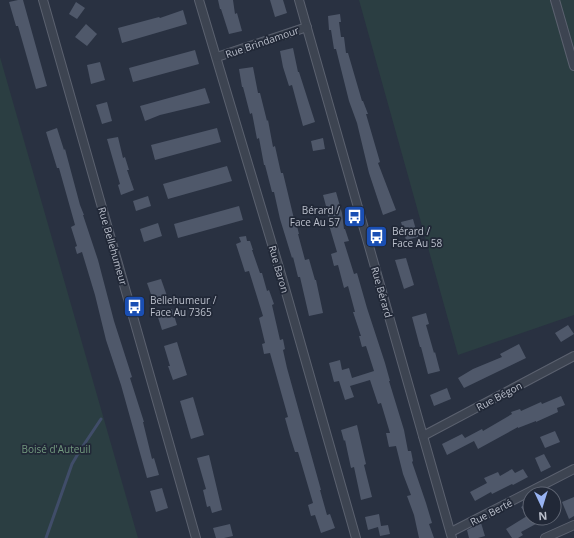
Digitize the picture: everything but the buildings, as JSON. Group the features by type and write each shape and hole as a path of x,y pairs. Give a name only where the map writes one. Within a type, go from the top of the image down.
{"street":[{"name":"Rue Bellehumeur","path":"43,0 196,538"},
{"name":"Rue Baron","path":"199,0 217,57 356,538"},
{"name":"Rue Bérard","path":"299,0 452,535"},
{"path":"555,0 574,66"},
{"name":"Rue Brindamour","path":"217,57 307,27"},
{"name":"Rue Bégon","path":"423,436 574,356"},
{"name":"Rue Berté","path":"452,535 574,469"},
{"path":"545,538 574,525"}],"green space":[{"path":"359,0 574,0 574,315 458,355"},
{"name":"Boisé d'Auteuil","path":"0,57 138,538 0,538"}],"waterway":[{"path":"46,538 72,464 101,419"}],"place":[{"name":"Bérard / Face Au 57","path":"355,216"},
{"name":"Bérard / Face Au 58","path":"377,237"},
{"name":"Bellehumeur / Face Au 7365","path":"135,306"}]}
